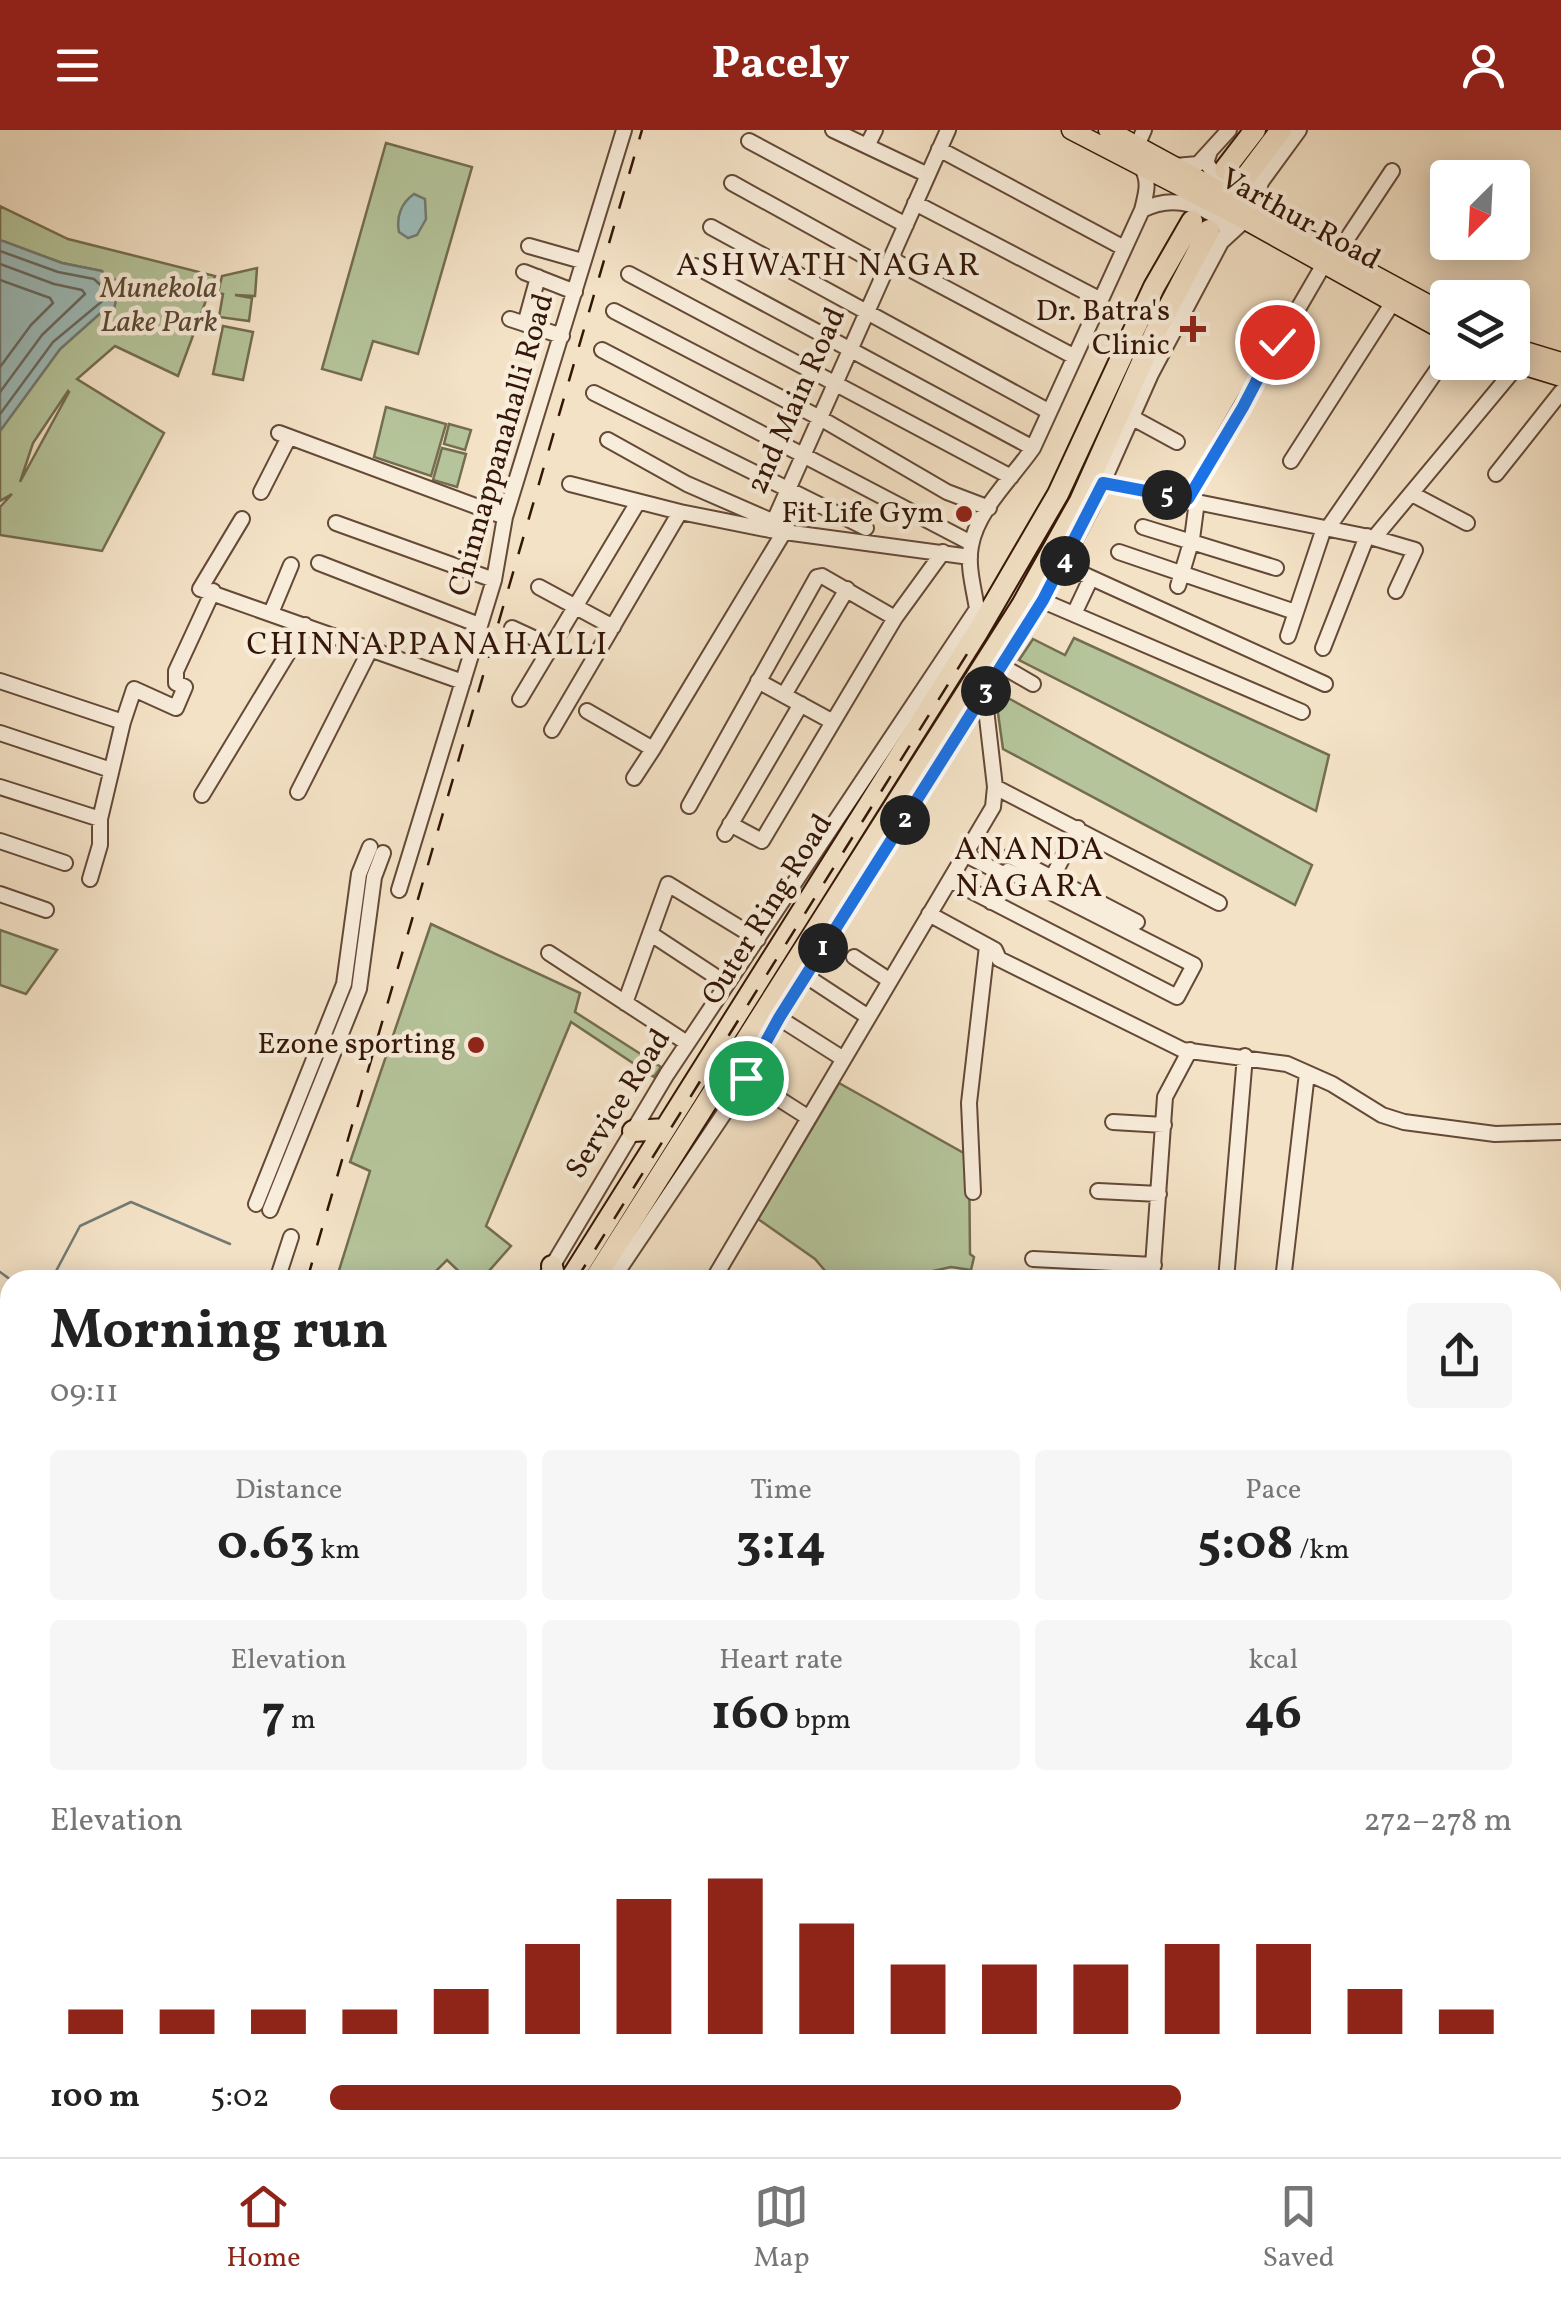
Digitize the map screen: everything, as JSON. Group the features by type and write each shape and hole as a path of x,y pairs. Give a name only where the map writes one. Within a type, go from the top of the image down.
{"highway":[{"path":"1243,177 1255,130"},
{"path":"1243,177 1281,130"},
{"name":"Outer Ring Road","path":"576,1270 780,951 1076,458 1136,324 1207,232"},
{"name":"Outer Ring Road","path":"600,1270 972,698 1080,501 1155,333 1207,232"},
{"path":"633,1131 664,1129"}],"main road":[{"name":"Varthur Road","path":"1072,130 1142,168 1248,214"},
{"name":"Varthur Road","path":"1108,130 1140,138 1174,166 1248,214 1430,306"},
{"name":"Varthur Road","path":"1330,259 1430,323"},
{"path":"1530,359 1561,362"},
{"path":"1530,364 1561,377"}],"street":[{"name":"Chinnappanahalli Road","path":"399,890 494,580 505,518 624,130"},
{"path":"833,130 928,175"},
{"path":"867,146 874,130"},
{"name":"2nd Main Road","path":"634,778 776,528 788,490 948,130"},
{"path":"1174,166 1194,165 1229,130"},
{"path":"1243,177 1299,130"},
{"path":"750,141 906,225"},
{"path":"940,149 1122,248"},
{"path":"1209,154 1206,162 1220,180 1244,189 1243,177"},
{"path":"980,615 971,550 998,490 1033,448 1142,210 1147,177 1142,168"},
{"path":"1180,579 1192,540 1193,500 1330,259 1392,171"},
{"path":"619,1270 746,1078 972,698 1002,666 1063,565 1103,483 1207,232 1248,214 1243,177"},
{"path":"732,183 1073,356"},
{"path":"1142,210 1170,201 1199,207 1225,223 1227,231 1207,232"},
{"path":"916,202 1099,299"},
{"path":"712,227 1048,411"},
{"path":"529,246 582,261"},
{"path":"695,266 1033,448"},
{"path":"526,324 531,274 575,292"},
{"path":"629,274 1012,476"},
{"path":"1292,461 1393,302"},
{"path":"614,311 820,418 947,492 989,508"},
{"path":"510,319 562,336"},
{"path":"602,350 804,455 971,550"},
{"path":"1288,636 1326,528 1430,380"},
{"path":"1323,648 1370,537 1412,494 1498,380"},
{"path":"1496,474 1561,392"},
{"path":"594,393 866,528"},
{"path":"1130,418 1177,442"},
{"path":"261,492 284,435 505,518"},
{"path":"608,440 776,528"},
{"path":"1103,483 1370,537 1415,550 1396,591"},
{"path":"570,484 680,512 776,528 943,552 971,550"},
{"path":"1412,494 1466,523"},
{"path":"520,699 638,502"},
{"path":"552,730 680,512"},
{"path":"242,519 200,589 462,682"},
{"path":"336,523 494,580"},
{"path":"1142,527 1276,568"},
{"path":"801,704 728,829 762,842 895,618 943,552"},
{"path":"1119,552 1180,579 1296,612"},
{"path":"319,564 479,625"},
{"path":"271,613 291,565"},
{"path":"1063,565 1326,684"},
{"path":"689,806 817,576 895,618"},
{"path":"1074,614 1091,578"},
{"path":"539,586 613,627"},
{"path":"784,695 847,590"},
{"path":"90,879 100,845 100,820 122,722 134,690 176,708 185,687 176,683 176,671 213,592"},
{"path":"1043,600 1302,712"},
{"name":"Service Road","path":"553,1270 633,1131 727,984 980,615"},
{"path":"202,795 305,625"},
{"path":"512,628 552,646"},
{"path":"298,792 370,650"},
{"path":"1002,666 1033,684"},
{"path":"758,680 833,722"},
{"path":"0,682 122,722"},
{"path":"718,1270 993,807 995,788 986,709 972,698"},
{"path":"587,711 653,748"},
{"path":"0,733 111,770"},
{"path":"0,787 100,820"},
{"path":"995,788 1218,903"},
{"path":"1052,878 1078,828"},
{"path":"0,841 65,863"},
{"path":"263,1207 344,984 359,874 376,850"},
{"path":"966,856 1005,875"},
{"path":"1010,856 1137,922"},
{"path":"950,880 991,902 1177,997 1194,966 1008,871 991,902"},
{"path":"625,1003 668,884 758,939"},
{"path":"0,894 46,910"},
{"path":"929,914 995,950 999,959 1183,1050 1286,1064 1332,1084 1382,1116 1404,1122 1495,1134 1561,1132"},
{"path":"651,934 727,984"},
{"path":"973,1192 969,1103 987,946"},
{"path":"549,953 688,1044"},
{"path":"854,957 889,980"},
{"path":"806,976 866,1016"},
{"path":"779,1018 842,1058"},
{"path":"1153,1270 1165,1097 1190,1050"},
{"path":"1227,1270 1245,1056"},
{"path":"1285,1270 1307,1073"},
{"path":"746,1078 809,1118"},
{"path":"1113,1122 1164,1126"},
{"path":"1098,1191 1158,1194"},
{"path":"281,1270 291,1236"},
{"path":"1033,1259 1135,1270"}],"green space":[{"path":"386,143 472,167 418,354 373,341 361,380 322,369"},
{"name":"Munekola Lake Park","path":"0,206 68,239 215,276 178,376 115,346 77,379 164,433 102,551 0,535 0,507 12,494 0,501 0,431 60,349 105,309 102,271 62,263 0,240","holes":["69,392 20,482 33,443"]},
{"path":"257,268 255,296 235,295 252,298 249,321 219,317 222,276"},
{"path":"223,326 253,332 243,380 213,374"},
{"path":"386,407 446,424 431,476 374,457"},
{"path":"449,424 471,430 465,450 444,444"},
{"path":"442,448 466,454 457,487 433,480"},
{"path":"1074,638 1329,755 1316,811 1019,660 1033,639 1065,655"},
{"path":"999,693 1312,865 1295,905 1003,749 996,699"},
{"path":"431,924 580,993 575,1012 661,1067 654,1077 571,1022 486,1226 511,1246 490,1270 458,1270 447,1260 437,1270 339,1270 370,1171 350,1162"},
{"path":"0,930 57,950 26,994 0,985"},
{"path":"839,1083 969,1156 970,1254 974,1257 971,1270 824,1270 758,1219"}],"water":[{"path":"414,194 425,199 426,219 417,235 408,238 399,232 398,221 400,211"},
{"path":"0,240 62,263 102,271 105,277 116,280 118,291 114,309 105,309 60,349 0,431"}],"waterway":[{"path":"57,1270 80,1226 131,1202 230,1244"}],"railway":[{"path":"310,1270 642,130"},
{"path":"582,1270 967,654"}],"place":[{"name":"Dr. Batra's Clinic","path":"1193,329"},
{"name":"Fit Life Gym","path":"964,514"},
{"name":"Ezone sporting","path":"476,1045"}],"district":[{"name":"ASHWATH NAGAR","path":"829,267"},
{"name":"CHINNAPPANAHALLI","path":"428,646"},
{"name":"ANANDA NAGARA","path":"1030,870"}],"route":[{"path":"746,1078 779,1018 1043,600 1103,483 1188,499 1277,342"}]}
